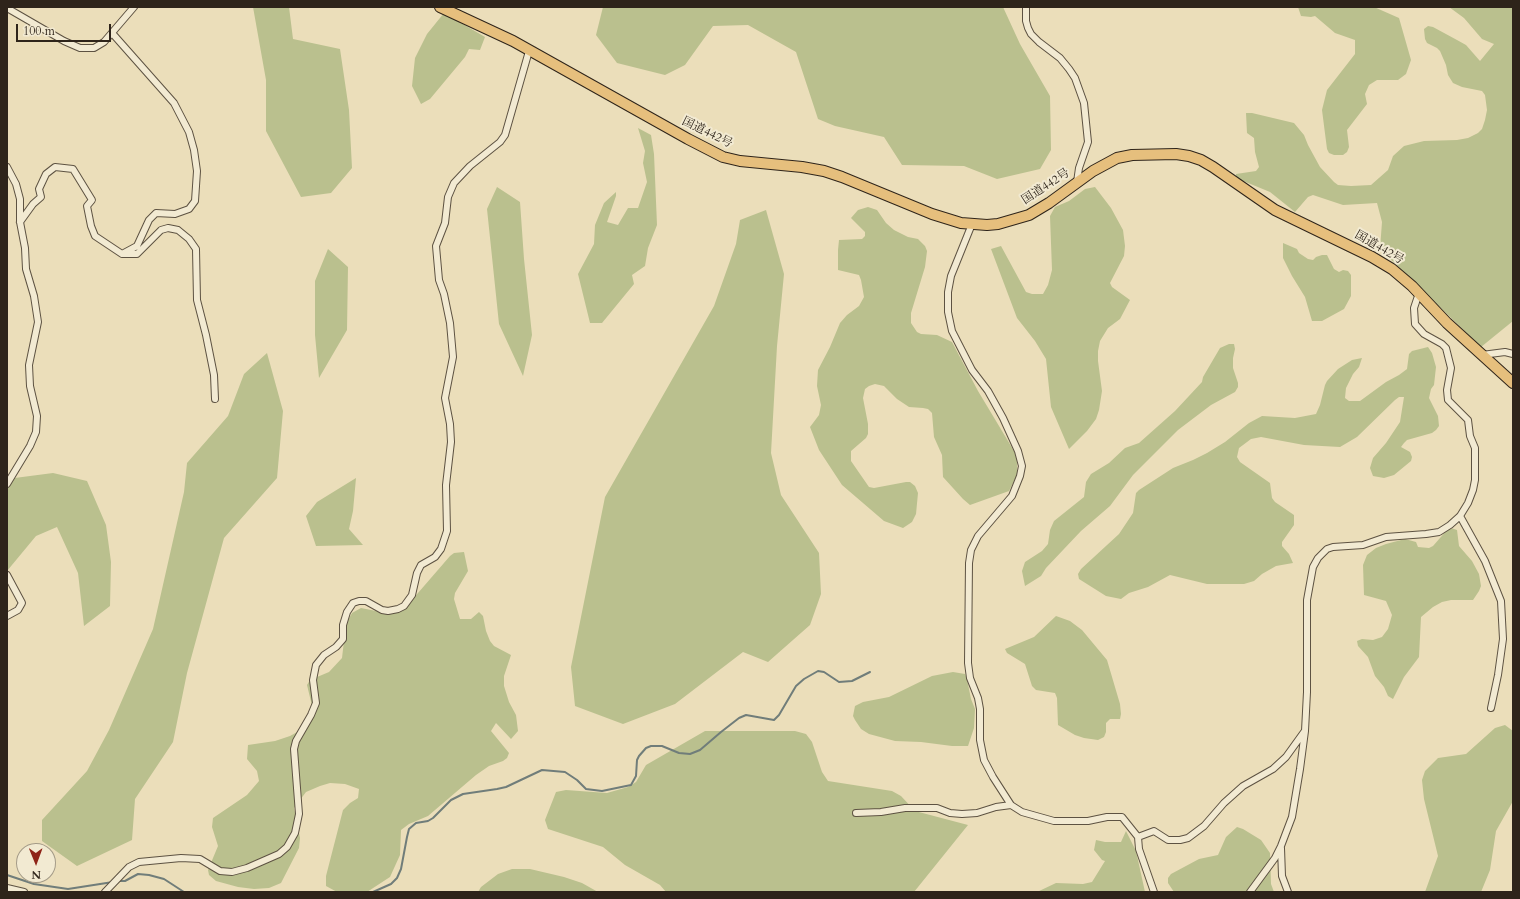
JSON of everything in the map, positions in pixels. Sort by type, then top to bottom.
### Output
[{"type":"highway","name":"国道442号","points":[[440,7],[513,41],[704,148],[723,157],[740,161],[802,167],[824,172],[842,177],[950,220],[972,224],[998,224],[1029,215],[1049,203],[1103,164],[1117,158],[1132,155],[1176,154],[1195,158],[1213,167],[1275,210],[1372,257],[1403,277],[1446,323],[1513,383]]},
{"type":"street","points":[[7,8],[64,41],[80,48],[94,48],[104,42],[134,7]]},
{"type":"street","points":[[1026,7],[1026,21],[1031,34],[1060,58],[1069,69],[1075,78],[1084,103],[1088,142],[1079,168],[1077,182]]},
{"type":"street","points":[[112,33],[174,103],[189,132],[194,150],[197,171],[195,201],[189,209],[175,214],[156,213],[149,220],[137,246],[122,254]]},
{"type":"street","points":[[105,892],[129,867],[139,862],[181,858],[200,859],[220,871],[232,872],[247,868],[279,854],[287,847],[295,833],[299,814],[294,749],[296,741],[316,703],[313,680],[316,665],[324,655],[336,647],[343,639],[343,625],[347,612],[353,602],[359,600],[366,601],[382,610],[398,610],[404,606],[412,594],[417,573],[421,565],[435,557],[440,549],[447,531],[446,485],[451,442],[450,424],[445,398],[452,357],[450,324],[444,294],[439,280],[436,246],[445,223],[448,197],[454,183],[470,166],[500,142],[505,135],[529,51]]},
{"type":"street","points":[[7,167],[16,184],[20,199],[20,222],[25,248],[26,269],[34,296],[38,322],[29,365],[30,386],[36,416],[36,432],[30,446],[7,484]]},
{"type":"street","points":[[20,222],[33,204],[41,197],[39,189],[46,174],[55,167],[72,169],[92,200],[87,206],[91,226],[96,236],[122,254],[138,254],[161,230],[168,228],[178,230],[189,239],[196,249],[197,300],[214,375],[215,400]]},
{"type":"street","points":[[972,224],[950,276],[948,312],[952,331],[972,370],[988,391],[1003,418],[1018,451],[1022,466],[1020,476],[1012,496],[978,536],[971,550],[969,563],[968,663],[970,678],[978,698],[980,709],[980,740],[984,760],[1011,805],[1022,812],[1054,821],[1088,821],[1107,817],[1122,817],[1138,837],[1139,849],[1154,892]]},
{"type":"street","points":[[1250,892],[1275,858],[1292,817],[1305,731],[1307,692],[1307,600],[1313,568],[1318,558],[1333,547],[1363,545],[1386,537],[1439,532],[1460,516],[1468,503],[1473,490],[1475,480],[1475,448],[1470,436],[1468,420],[1448,400],[1447,390],[1451,368],[1446,348],[1442,344],[1424,334],[1415,324],[1414,308],[1419,293]]},
{"type":"street","points":[[1482,356],[1505,352],[1513,354]]},
{"type":"street","points":[[1460,516],[1485,561],[1501,601],[1502,639],[1498,675],[1491,708]]},
{"type":"street","points":[[7,575],[22,603],[18,610],[7,616]]},
{"type":"street","points":[[1138,837],[1154,831],[1168,840],[1188,838],[1204,826],[1224,803],[1243,786],[1273,769],[1286,757],[1305,731]]},
{"type":"street","points":[[856,813],[881,812],[906,808],[937,808],[950,813],[977,814],[996,807],[1011,805]]},
{"type":"street","points":[[1281,846],[1282,876],[1288,892]]},
{"type":"street","points":[[7,888],[24,892]]},
{"type":"green space","points":[[253,7],[289,7],[293,39],[340,49],[349,110],[352,168],[331,193],[301,197],[266,131],[266,80]]},
{"type":"green space","points":[[603,7],[1003,7],[1020,44],[1050,96],[1051,150],[1040,169],[997,179],[964,166],[902,165],[884,137],[835,126],[818,119],[796,52],[748,25],[713,26],[685,65],[665,75],[617,63],[596,35]]},
{"type":"green space","points":[[1298,7],[1374,7],[1399,18],[1411,60],[1406,74],[1398,80],[1377,80],[1369,85],[1365,94],[1367,104],[1347,130],[1349,147],[1347,152],[1343,155],[1334,155],[1329,153],[1327,149],[1322,110],[1327,90],[1355,54],[1355,40],[1335,33],[1315,16],[1301,16]]},
{"type":"green space","points":[[1449,7],[1513,7],[1513,321],[1481,347],[1380,249],[1382,222],[1377,203],[1343,205],[1313,195],[1308,197],[1295,212],[1270,192],[1236,178],[1236,174],[1256,171],[1259,167],[1255,152],[1254,138],[1247,133],[1246,113],[1252,113],[1294,123],[1304,135],[1320,167],[1338,185],[1371,185],[1388,170],[1393,156],[1404,146],[1424,141],[1457,140],[1468,138],[1478,133],[1482,129],[1487,110],[1485,95],[1482,91],[1462,87],[1453,83],[1448,75],[1446,65],[1440,51],[1427,43],[1424,29],[1428,26],[1433,27],[1466,45],[1480,61],[1494,44],[1482,39],[1464,18]]},
{"type":"green space","points":[[444,13],[485,37],[480,50],[469,49],[465,57],[430,99],[421,104],[412,86],[415,58],[427,34]]},
{"type":"green space","points":[[638,128],[651,135],[654,154],[657,225],[648,248],[645,266],[632,275],[634,284],[602,323],[590,323],[578,274],[594,244],[595,225],[604,203],[616,192],[607,222],[618,225],[628,208],[638,208],[647,182],[643,163],[645,151]]},
{"type":"green space","points":[[497,187],[520,202],[532,335],[523,376],[499,324],[487,209]]},
{"type":"green space","points":[[1095,187],[1111,208],[1123,230],[1125,246],[1124,256],[1110,283],[1112,287],[1130,300],[1120,319],[1108,328],[1100,341],[1098,361],[1102,391],[1096,419],[1087,431],[1069,449],[1051,407],[1046,359],[1035,341],[1017,318],[991,249],[1001,246],[1026,292],[1032,294],[1043,294],[1048,285],[1052,270],[1050,216],[1055,207],[1069,201],[1085,189]]},
{"type":"green space","points":[[868,207],[877,210],[886,223],[894,230],[908,237],[918,239],[925,246],[927,251],[925,267],[911,313],[911,323],[917,332],[921,334],[937,335],[952,342],[978,391],[1017,456],[1017,475],[1009,491],[970,505],[943,477],[942,455],[934,437],[932,413],[928,409],[909,407],[897,399],[884,386],[875,384],[869,386],[865,389],[863,398],[868,424],[868,434],[866,438],[851,451],[851,461],[869,487],[874,488],[906,482],[910,482],[915,486],[918,493],[916,514],[912,522],[903,528],[884,521],[842,485],[819,450],[810,427],[819,415],[821,405],[817,386],[818,370],[840,323],[847,315],[859,306],[864,297],[859,275],[838,270],[839,240],[862,239],[865,236],[865,232],[851,218],[858,210]]},
{"type":"green space","points":[[766,210],[784,274],[777,346],[771,453],[781,495],[819,553],[821,594],[810,625],[768,662],[743,652],[675,704],[623,724],[575,706],[571,667],[605,497],[714,306],[736,244],[740,220]]},
{"type":"green space","points":[[1283,243],[1297,249],[1299,253],[1308,259],[1313,260],[1316,257],[1327,255],[1334,269],[1339,272],[1343,270],[1348,271],[1351,275],[1351,296],[1344,309],[1322,321],[1312,321],[1305,297],[1283,258]]},
{"type":"green space","points":[[328,249],[348,267],[347,330],[319,378],[315,335],[315,281]]},
{"type":"green space","points":[[1229,344],[1234,344],[1235,349],[1233,368],[1238,387],[1235,392],[1211,405],[1178,430],[1133,475],[1110,506],[1081,531],[1046,568],[1041,576],[1025,586],[1022,571],[1025,562],[1042,551],[1048,544],[1050,530],[1054,521],[1084,497],[1086,482],[1091,474],[1109,463],[1125,448],[1139,443],[1175,411],[1202,382],[1203,377],[1220,348]]},
{"type":"green space","points":[[1428,347],[1432,353],[1436,367],[1434,385],[1431,389],[1429,398],[1438,416],[1439,426],[1432,433],[1407,440],[1404,443],[1401,447],[1410,452],[1412,457],[1411,461],[1394,475],[1384,478],[1373,476],[1370,468],[1373,458],[1386,443],[1400,422],[1404,397],[1399,397],[1395,400],[1357,437],[1340,447],[1304,445],[1261,437],[1251,439],[1239,448],[1237,457],[1240,462],[1270,483],[1272,498],[1275,502],[1294,515],[1294,525],[1282,542],[1282,546],[1289,554],[1293,563],[1276,566],[1262,574],[1254,581],[1244,584],[1207,584],[1170,575],[1148,587],[1129,593],[1121,599],[1106,596],[1079,579],[1078,574],[1081,569],[1119,534],[1133,513],[1136,493],[1139,490],[1173,468],[1207,453],[1225,442],[1249,423],[1262,416],[1295,418],[1316,414],[1327,381],[1338,369],[1352,360],[1362,358],[1359,367],[1353,374],[1346,388],[1345,398],[1349,401],[1360,401],[1407,369],[1409,354],[1412,351]]},
{"type":"green space","points":[[267,353],[283,411],[277,478],[224,538],[187,673],[173,742],[135,799],[132,840],[77,866],[56,851],[56,843],[45,843],[42,841],[42,820],[87,771],[109,730],[153,629],[184,492],[187,463],[228,416],[244,374]]},
{"type":"green space","points":[[53,473],[87,481],[106,525],[111,562],[110,606],[84,626],[78,573],[57,527],[36,536],[7,571],[7,479]]},
{"type":"green space","points":[[356,478],[353,511],[349,529],[363,545],[316,546],[306,516],[317,502]]},
{"type":"green space","points":[[1451,528],[1457,530],[1459,546],[1472,561],[1479,574],[1481,586],[1473,600],[1451,600],[1442,602],[1421,617],[1419,657],[1404,677],[1393,699],[1388,696],[1384,687],[1375,676],[1368,657],[1358,646],[1357,641],[1362,639],[1373,640],[1382,637],[1388,629],[1392,615],[1386,601],[1364,595],[1363,565],[1367,555],[1376,548],[1405,539],[1416,542],[1418,547],[1429,548],[1433,546],[1447,530]]},
{"type":"green space","points":[[464,552],[468,571],[455,593],[454,599],[460,619],[471,619],[479,612],[483,616],[490,641],[494,646],[511,655],[504,676],[504,686],[509,702],[516,715],[518,731],[511,739],[496,723],[491,731],[509,753],[507,758],[489,766],[476,775],[428,816],[409,824],[401,830],[400,855],[390,877],[367,892],[337,892],[326,886],[326,876],[343,810],[358,798],[359,789],[345,784],[330,783],[306,792],[294,808],[300,838],[299,848],[281,883],[269,888],[254,889],[238,887],[216,881],[209,875],[208,870],[218,846],[212,827],[213,818],[247,795],[259,781],[257,771],[247,759],[248,745],[275,741],[290,736],[299,731],[314,714],[307,685],[310,680],[329,672],[342,658],[346,624],[352,613],[361,608],[381,612],[405,608],[450,556],[454,553]]},
{"type":"green space","points":[[1056,616],[1070,621],[1082,630],[1107,660],[1120,704],[1121,714],[1120,719],[1110,719],[1106,723],[1106,732],[1104,737],[1098,740],[1075,735],[1058,725],[1057,698],[1055,693],[1036,690],[1032,686],[1025,664],[1007,653],[1005,649],[1034,637]]},
{"type":"green space","points":[[953,672],[965,674],[975,709],[974,728],[968,746],[895,741],[869,734],[861,729],[853,716],[855,706],[863,702],[889,697],[932,676]]},
{"type":"green space","points":[[1505,725],[1513,731],[1513,801],[1496,831],[1490,870],[1481,892],[1425,892],[1438,856],[1424,799],[1422,780],[1425,771],[1438,758],[1466,754],[1495,728]]},
{"type":"green space","points":[[705,731],[795,731],[806,734],[812,742],[822,772],[828,781],[892,791],[901,796],[915,811],[968,825],[914,892],[666,892],[660,885],[625,865],[603,847],[548,829],[545,820],[556,792],[566,790],[607,793],[628,787],[636,782],[646,765]]},
{"type":"green space","points":[[1237,827],[1261,840],[1270,853],[1271,884],[1274,892],[1174,892],[1168,883],[1168,878],[1171,874],[1199,859],[1218,855],[1226,837]]},
{"type":"green space","points":[[1126,831],[1136,851],[1145,892],[1037,892],[1056,883],[1083,884],[1092,882],[1105,861],[1102,860],[1094,850],[1096,840],[1105,842],[1121,842]]},
{"type":"green space","points":[[512,869],[530,869],[564,877],[582,883],[598,892],[478,892],[481,887],[498,874]]},
{"type":"waterway","points":[[373,892],[391,884],[397,878],[401,869],[409,829],[416,823],[428,821],[433,818],[451,800],[463,794],[506,787],[542,770],[565,772],[577,780],[586,789],[602,791],[631,785],[636,776],[637,760],[646,748],[651,746],[662,746],[679,753],[690,754],[700,750],[739,718],[746,715],[774,720],[779,715],[796,686],[804,679],[818,671],[824,672],[839,682],[852,681],[870,672]]},
{"type":"waterway","points":[[117,881],[125,881],[138,874],[149,875],[164,879],[184,892]]},
{"type":"waterway","points":[[7,875],[34,884],[68,889],[113,882]]}]
